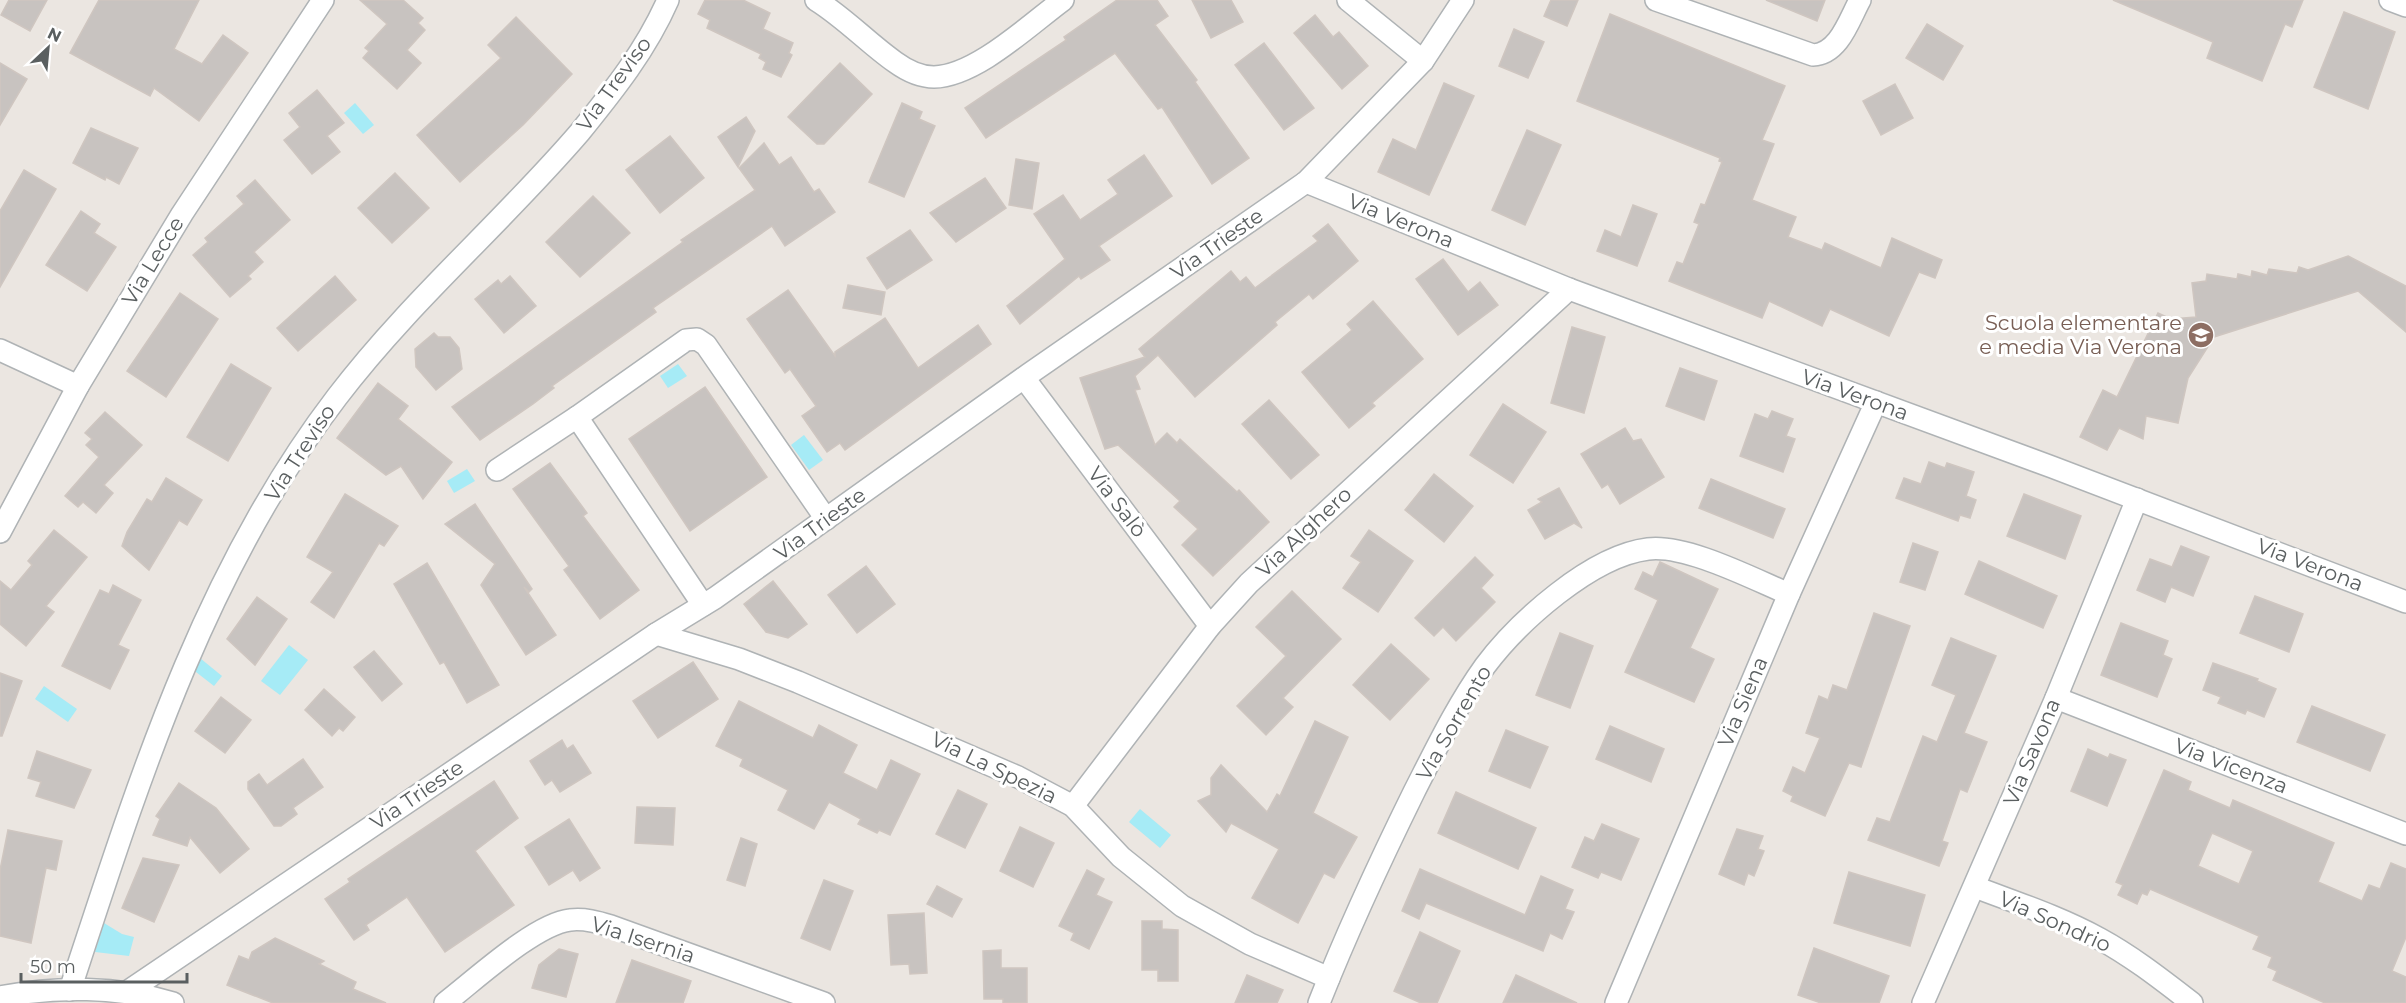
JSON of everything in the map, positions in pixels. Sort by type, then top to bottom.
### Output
[{"type":"street","name":"Via Lecce","points":[[0,532],[78,386],[182,214],[323,0]]},
{"type":"street","name":"Via Treviso","points":[[70,990],[140,778],[175,687],[208,613],[284,475],[318,422],[375,349],[528,190],[614,91],[645,45],[668,0]]},
{"type":"street","points":[[816,0],[896,63],[922,76],[935,77],[961,70],[981,59],[1063,0]]},
{"type":"street","points":[[1348,0],[1423,61]]},
{"type":"street","name":"Via Trieste","points":[[127,992],[656,634],[703,606],[1024,378],[1306,182],[1423,61],[1463,0]]},
{"type":"street","points":[[1656,0],[1813,55],[1820,55],[1833,47],[1860,0]]},
{"type":"street","points":[[2390,0],[2406,6]]},
{"type":"street","name":"Via Verona","points":[[1306,182],[1569,289],[2137,499],[2406,602]]},
{"type":"street","name":"Via Alghero","points":[[1073,806],[1210,626],[1269,563],[1569,289]]},
{"type":"street","points":[[497,470],[686,340],[697,339],[706,345],[826,519]]},
{"type":"street","points":[[0,350],[78,386]]},
{"type":"street","name":"Via Salò","points":[[1024,378],[1210,626]]},
{"type":"street","name":"Via Siena","points":[[1616,1003],[1789,594],[1875,402]]},
{"type":"street","points":[[577,417],[703,606]]},
{"type":"street","name":"Via Savona","points":[[1923,1003],[2056,698],[2137,499]]},
{"type":"street","name":"Via Sorrento","points":[[1319,1003],[1398,824],[1465,696],[1500,648],[1558,596],[1610,561],[1638,551],[1660,548],[1690,554],[1789,594]]},
{"type":"street","name":"Via La Spezia","points":[[656,634],[739,660],[820,690],[1018,777],[1073,806],[1121,857],[1172,899],[1250,944],[1329,978]]},
{"type":"street","name":"Via Vicenza","points":[[2056,698],[2406,834]]},
{"type":"street","name":"Via Sondrio","points":[[1975,887],[2046,913],[2098,938],[2192,1003]]},
{"type":"street","name":"Via Isernia","points":[[445,1003],[536,934],[556,924],[581,920],[611,926],[824,1003]]},
{"type":"street","points":[[0,997],[70,990],[127,992],[173,1003]]},
{"type":"water","points":[[355,103],[374,125],[363,134],[344,113]]},
{"type":"water","points":[[678,364],[687,376],[668,388],[660,376]]},
{"type":"water","points":[[804,435],[823,460],[809,470],[791,445]]},
{"type":"water","points":[[467,469],[475,481],[454,493],[447,481]]},
{"type":"water","points":[[289,645],[308,660],[280,695],[261,681]]},
{"type":"water","points":[[195,654],[222,676],[214,686],[187,665]]},
{"type":"water","points":[[44,686],[77,709],[68,722],[35,699]]},
{"type":"water","points":[[1140,809],[1171,835],[1160,848],[1129,822]]},
{"type":"water","points":[[104,923],[122,934],[134,937],[129,956],[95,952]]},
{"type":"building","points":[[9,0],[47,0],[30,31],[1,15]]},
{"type":"building","points":[[99,0],[199,0],[174,49],[202,64],[223,35],[248,53],[199,121],[154,88],[150,96],[70,53]]},
{"type":"building","points":[[360,0],[403,0],[423,18],[418,23],[425,30],[407,50],[421,63],[397,89],[363,58],[369,51],[365,48],[387,24]]},
{"type":"building","points":[[705,0],[743,0],[770,13],[763,29],[793,43],[789,53],[792,55],[781,77],[763,69],[766,62],[759,58],[761,54],[707,28],[710,20],[698,14]]},
{"type":"building","points":[[1117,0],[1157,0],[1168,16],[1155,25],[1197,80],[1195,82],[1249,158],[1212,184],[1162,107],[1158,109],[1115,53],[986,138],[965,108],[1066,40],[1064,37]]},
{"type":"building","points":[[1192,0],[1231,0],[1243,22],[1211,38]]},
{"type":"building","points":[[1551,0],[1578,0],[1567,26],[1544,16]]},
{"type":"building","points":[[1766,0],[1825,0],[1817,21]]},
{"type":"building","points":[[2113,0],[2303,0],[2292,27],[2285,24],[2262,81],[2207,58],[2213,42]]},
{"type":"building","points":[[2344,12],[2395,32],[2368,109],[2314,87]]},
{"type":"building","points":[[1610,14],[1785,86],[1762,140],[1774,144],[1752,200],[1796,217],[1788,237],[1822,250],[1825,243],[1881,268],[1892,238],[1942,260],[1935,278],[1919,272],[1889,336],[1830,309],[1822,326],[1769,301],[1762,318],[1669,281],[1677,262],[1683,264],[1699,224],[1694,222],[1701,204],[1705,205],[1722,162],[1719,161],[1720,158],[1577,101]]},
{"type":"building","points":[[1315,15],[1333,37],[1339,32],[1368,66],[1342,89],[1294,33]]},
{"type":"building","points":[[516,17],[572,74],[523,125],[460,182],[417,135],[501,58],[488,45]]},
{"type":"building","points":[[1927,24],[1963,46],[1943,80],[1906,58]]},
{"type":"building","points":[[1514,29],[1544,42],[1528,78],[1499,66]]},
{"type":"building","points":[[1264,43],[1314,108],[1284,130],[1235,65]]},
{"type":"building","points":[[0,63],[27,79],[0,125]]},
{"type":"building","points":[[840,63],[872,94],[824,144],[817,144],[788,117]]},
{"type":"building","points":[[1444,83],[1474,96],[1429,195],[1378,172],[1393,139],[1416,150]]},
{"type":"building","points":[[1895,84],[1913,118],[1881,135],[1863,101]]},
{"type":"building","points":[[317,90],[344,123],[327,136],[340,152],[312,174],[284,140],[300,127],[289,113]]},
{"type":"building","points":[[902,103],[922,112],[919,119],[935,126],[904,197],[869,182]]},
{"type":"building","points":[[746,117],[755,131],[738,167],[718,137]]},
{"type":"building","points":[[91,128],[138,148],[119,184],[106,177],[105,180],[73,163]]},
{"type":"building","points":[[1527,130],[1561,145],[1525,225],[1492,210]]},
{"type":"building","points":[[670,136],[704,178],[660,213],[626,170]]},
{"type":"building","points":[[764,143],[779,165],[791,157],[814,192],[819,189],[835,212],[785,246],[772,226],[653,308],[656,312],[552,386],[554,388],[533,404],[480,440],[452,407],[683,242],[681,240],[755,190],[739,168]]},
{"type":"building","points":[[1144,155],[1172,196],[1099,246],[1110,260],[1081,279],[1079,276],[1020,324],[1007,306],[1065,259],[1034,214],[1063,195],[1080,220],[1118,194],[1108,180]]},
{"type":"building","points":[[1016,159],[1039,163],[1032,209],[1009,205]]},
{"type":"building","points":[[24,170],[56,189],[0,287],[0,211]]},
{"type":"building","points":[[395,173],[429,208],[392,243],[358,208]]},
{"type":"building","points":[[985,178],[1006,208],[956,242],[930,213]]},
{"type":"building","points":[[255,180],[290,220],[254,252],[263,262],[248,276],[251,279],[230,297],[193,255],[208,242],[205,238],[244,204],[237,196]]},
{"type":"building","points":[[593,196],[630,233],[580,277],[546,242]]},
{"type":"building","points":[[1633,205],[1657,214],[1637,266],[1597,251],[1605,230],[1621,237]]},
{"type":"building","points":[[81,211],[100,224],[94,233],[116,247],[87,291],[46,265]]},
{"type":"building","points":[[1328,224],[1358,261],[1313,299],[1309,294],[1275,322],[1277,325],[1195,397],[1158,355],[1135,376],[1140,389],[1135,390],[1155,445],[1167,433],[1177,443],[1180,439],[1237,492],[1239,490],[1269,522],[1213,576],[1182,545],[1198,529],[1174,507],[1180,501],[1118,445],[1105,449],[1080,378],[1145,357],[1139,349],[1231,271],[1240,282],[1246,277],[1255,288],[1318,241],[1313,236]]},
{"type":"building","points":[[910,230],[932,260],[887,289],[867,258]]},
{"type":"building","points":[[2348,256],[2406,286],[2406,332],[2358,291],[2214,337],[2188,378],[2178,423],[2146,416],[2143,439],[2119,428],[2107,450],[2080,437],[2103,390],[2117,397],[2158,313],[2171,319],[2196,317],[2192,283],[2206,281],[2207,274],[2237,279],[2238,274],[2251,277],[2252,271],[2267,275],[2269,269],[2297,273],[2299,267],[2308,270]]},
{"type":"building","points":[[1443,259],[1468,292],[1480,282],[1498,305],[1458,335],[1416,279]]},
{"type":"building","points":[[335,276],[356,300],[298,351],[277,328]]},
{"type":"building","points":[[510,276],[536,306],[504,333],[475,299],[498,280],[501,284]]},
{"type":"building","points":[[848,285],[885,292],[881,315],[843,308]]},
{"type":"building","points":[[788,290],[835,356],[835,352],[885,318],[918,368],[978,325],[991,344],[845,450],[840,443],[827,452],[802,416],[816,406],[790,369],[785,373],[747,319]]},
{"type":"building","points":[[180,293],[218,319],[166,397],[127,371]]},
{"type":"building","points":[[1373,301],[1423,359],[1372,403],[1375,406],[1349,428],[1302,372],[1352,330],[1347,324]]},
{"type":"building","points":[[1572,327],[1605,337],[1584,413],[1551,403]]},
{"type":"building","points":[[434,333],[438,337],[450,337],[459,348],[462,369],[436,390],[416,367],[415,349]]},
{"type":"building","points":[[231,364],[271,388],[228,461],[187,437]]},
{"type":"building","points":[[1680,368],[1717,381],[1704,420],[1666,406]]},
{"type":"building","points":[[378,383],[408,406],[398,419],[452,462],[423,499],[401,466],[386,475],[337,438]]},
{"type":"building","points":[[705,387],[767,477],[690,531],[629,439]]},
{"type":"building","points":[[1269,400],[1319,455],[1291,479],[1242,424]]},
{"type":"building","points":[[1503,404],[1546,432],[1513,483],[1470,455]]},
{"type":"building","points":[[1772,411],[1793,419],[1786,436],[1795,439],[1783,472],[1740,456],[1755,414],[1768,419]]},
{"type":"building","points":[[105,412],[142,445],[104,485],[113,493],[96,513],[83,502],[78,507],[65,496],[99,457],[86,445],[92,439],[85,433]]},
{"type":"building","points":[[1625,428],[1633,441],[1641,439],[1664,477],[1620,504],[1608,484],[1602,488],[1581,454]]},
{"type":"building","points":[[1929,462],[1945,468],[1947,463],[1974,472],[1966,496],[1976,500],[1970,518],[1960,515],[1958,521],[1896,498],[1904,478],[1921,484]]},
{"type":"building","points":[[550,463],[587,513],[583,516],[639,590],[600,619],[564,570],[569,566],[513,489]]},
{"type":"building","points":[[1434,474],[1473,506],[1444,542],[1405,510]]},
{"type":"building","points":[[166,478],[202,500],[187,525],[179,520],[149,570],[122,546],[127,532],[147,499],[152,502]]},
{"type":"building","points":[[1711,479],[1785,509],[1773,538],[1699,508]]},
{"type":"building","points":[[1559,488],[1582,528],[1574,523],[1545,539],[1528,510],[1542,502],[1538,499]]},
{"type":"building","points":[[345,494],[398,526],[384,546],[379,543],[334,618],[311,602],[333,572],[307,557]]},
{"type":"building","points":[[2024,494],[2081,516],[2065,559],[2007,536]]},
{"type":"building","points":[[475,504],[532,589],[529,592],[524,587],[556,635],[526,655],[481,585],[495,564],[445,524]]},
{"type":"building","points":[[54,530],[87,557],[46,606],[54,612],[26,646],[0,624],[0,581],[11,590],[32,565],[28,561]]},
{"type":"building","points":[[1369,530],[1413,561],[1378,612],[1343,588],[1361,562],[1351,556]]},
{"type":"building","points":[[1913,543],[1938,552],[1925,590],[1900,582]]},
{"type":"building","points":[[2181,546],[2209,557],[2193,596],[2171,587],[2165,602],[2137,590],[2150,559],[2172,567]]},
{"type":"building","points":[[1475,557],[1493,575],[1481,588],[1495,602],[1456,641],[1443,627],[1434,636],[1415,618]]},
{"type":"building","points":[[1979,561],[2057,596],[2043,628],[1965,594]]},
{"type":"building","points":[[1660,562],[1718,589],[1690,648],[1714,659],[1694,702],[1625,672],[1658,600],[1635,589],[1643,572],[1653,577]]},
{"type":"building","points":[[427,563],[499,685],[467,703],[444,662],[440,664],[394,584]]},
{"type":"building","points":[[866,566],[895,604],[857,633],[828,595]]},
{"type":"building","points":[[773,581],[807,624],[788,638],[766,632],[744,604]]},
{"type":"building","points":[[113,585],[141,600],[118,645],[129,650],[110,689],[62,666],[100,590],[109,594]]},
{"type":"building","points":[[1292,591],[1341,639],[1283,698],[1293,707],[1266,735],[1237,706],[1286,656],[1256,627]]},
{"type":"building","points":[[2255,596],[2303,614],[2289,652],[2240,633]]},
{"type":"building","points":[[257,597],[287,619],[255,665],[227,639]]},
{"type":"building","points":[[1874,613],[1910,626],[1861,767],[1849,763],[1825,816],[1791,801],[1793,796],[1783,791],[1793,767],[1805,773],[1820,738],[1806,733],[1819,696],[1828,700],[1833,685],[1847,690]]},
{"type":"building","points":[[2121,623],[2168,641],[2163,655],[2172,659],[2157,697],[2101,675]]},
{"type":"building","points":[[1560,633],[1593,646],[1570,708],[1536,695]]},
{"type":"building","points":[[1951,638],[1996,656],[1964,733],[1987,742],[1967,792],[1960,789],[1942,841],[1948,843],[1939,866],[1868,840],[1877,818],[1890,822],[1923,736],[1937,742],[1956,695],[1932,685]]},
{"type":"building","points":[[1391,644],[1429,679],[1390,720],[1353,685]]},
{"type":"building","points":[[374,651],[402,684],[382,701],[354,667]]},
{"type":"building","points":[[693,662],[718,699],[658,738],[633,701]]},
{"type":"building","points":[[2213,663],[2258,679],[2257,681],[2276,689],[2264,717],[2247,710],[2245,714],[2218,703],[2221,697],[2203,690]]},
{"type":"building","points":[[0,673],[22,681],[2,736],[0,736]]},
{"type":"building","points":[[324,689],[355,717],[343,731],[339,728],[332,736],[305,710]]},
{"type":"building","points":[[221,697],[251,720],[225,753],[195,731]]},
{"type":"building","points":[[739,701],[813,738],[819,725],[857,745],[843,773],[877,790],[891,760],[920,774],[890,835],[879,830],[877,833],[858,824],[861,819],[829,802],[814,829],[778,810],[788,790],[740,766],[743,759],[716,746]]},
{"type":"building","points":[[2312,706],[2385,735],[2370,771],[2297,742]]},
{"type":"building","points":[[1315,721],[1348,737],[1313,813],[1357,837],[1334,878],[1324,873],[1298,923],[1252,898],[1279,849],[1231,823],[1226,832],[1198,801],[1211,795],[1211,778],[1221,765],[1267,812],[1277,794],[1280,796]]},
{"type":"building","points":[[1610,726],[1664,749],[1651,782],[1596,759]]},
{"type":"building","points":[[1506,730],[1548,747],[1530,788],[1489,771]]},
{"type":"building","points":[[562,740],[567,749],[573,745],[591,773],[560,792],[552,780],[545,785],[530,761]]},
{"type":"building","points":[[2088,749],[2108,758],[2110,754],[2126,760],[2107,806],[2071,791]]},
{"type":"building","points":[[37,751],[91,770],[74,808],[36,796],[41,782],[28,778]]},
{"type":"building","points":[[303,759],[323,787],[293,808],[297,814],[281,826],[274,826],[248,789],[248,782],[259,774],[267,785]]},
{"type":"building","points":[[2164,770],[2191,782],[2188,790],[2230,808],[2233,800],[2334,843],[2318,882],[2362,901],[2369,885],[2380,889],[2391,863],[2406,869],[2406,937],[2392,971],[2406,977],[2406,1003],[2325,1003],[2273,980],[2277,971],[2268,967],[2272,957],[2253,949],[2259,936],[2150,889],[2147,895],[2142,893],[2137,904],[2118,895],[2123,885],[2116,882]],"holes":[[[2212,833],[2253,851],[2239,884],[2198,866]]]},
{"type":"building","points":[[494,781],[518,818],[475,851],[514,905],[445,952],[407,897],[366,925],[369,930],[354,940],[325,899],[350,882],[348,879]]},
{"type":"building","points":[[179,783],[216,808],[249,849],[220,873],[190,837],[187,846],[153,835],[160,819],[156,816]]},
{"type":"building","points":[[958,790],[987,804],[965,848],[936,834]]},
{"type":"building","points":[[1456,792],[1536,828],[1518,869],[1438,833]]},
{"type":"building","points":[[637,807],[675,808],[673,845],[635,843]]},
{"type":"building","points":[[569,819],[600,868],[580,881],[573,870],[549,885],[525,847]]},
{"type":"building","points":[[1602,824],[1639,839],[1621,880],[1601,872],[1598,878],[1572,867],[1585,837],[1594,841]]},
{"type":"building","points":[[1020,827],[1054,843],[1033,887],[1000,871]]},
{"type":"building","points":[[1737,829],[1763,836],[1758,849],[1764,851],[1754,876],[1748,873],[1744,885],[1719,874]]},
{"type":"building","points":[[8,830],[62,841],[56,870],[46,868],[31,943],[0,936],[0,870]]},
{"type":"building","points":[[741,838],[757,844],[745,886],[727,880]]},
{"type":"building","points":[[143,858],[179,865],[154,922],[122,908]]},
{"type":"building","points":[[1420,869],[1525,915],[1541,876],[1573,890],[1565,909],[1574,912],[1562,939],[1550,933],[1543,951],[1426,903],[1419,919],[1402,911]]},
{"type":"building","points":[[1087,870],[1104,879],[1096,895],[1112,902],[1089,949],[1071,940],[1074,933],[1059,926]]},
{"type":"building","points":[[1849,872],[1925,895],[1910,946],[1834,923]]},
{"type":"building","points":[[824,880],[853,891],[830,950],[801,938]]},
{"type":"building","points":[[937,886],[962,899],[952,917],[927,904]]},
{"type":"building","points":[[924,913],[927,973],[910,974],[909,964],[891,965],[888,915]]},
{"type":"building","points":[[1142,921],[1162,921],[1162,929],[1178,930],[1178,981],[1158,981],[1158,970],[1142,970]]},
{"type":"building","points":[[1420,932],[1460,951],[1437,1003],[1421,1003],[1394,991]]},
{"type":"building","points":[[275,938],[324,961],[319,964],[356,982],[353,989],[386,1003],[273,1003],[227,985],[239,956],[249,960],[252,952]]},
{"type":"building","points":[[1814,948],[1889,976],[1879,1003],[1821,1003],[1798,995]]},
{"type":"building","points":[[559,949],[578,954],[566,997],[532,988],[539,965]]},
{"type":"building","points":[[1001,950],[1001,968],[1027,968],[1027,1003],[1003,1003],[1003,999],[984,999],[983,951]]},
{"type":"building","points":[[632,960],[691,981],[683,1003],[616,1003]]},
{"type":"building","points":[[1247,975],[1283,990],[1277,1003],[1235,1003]]},
{"type":"building","points":[[1516,975],[1577,1003],[1503,1003]]},
{"type":"place","name":"Scuola elementare e media Via Verona","points":[[2201,335]]}]
